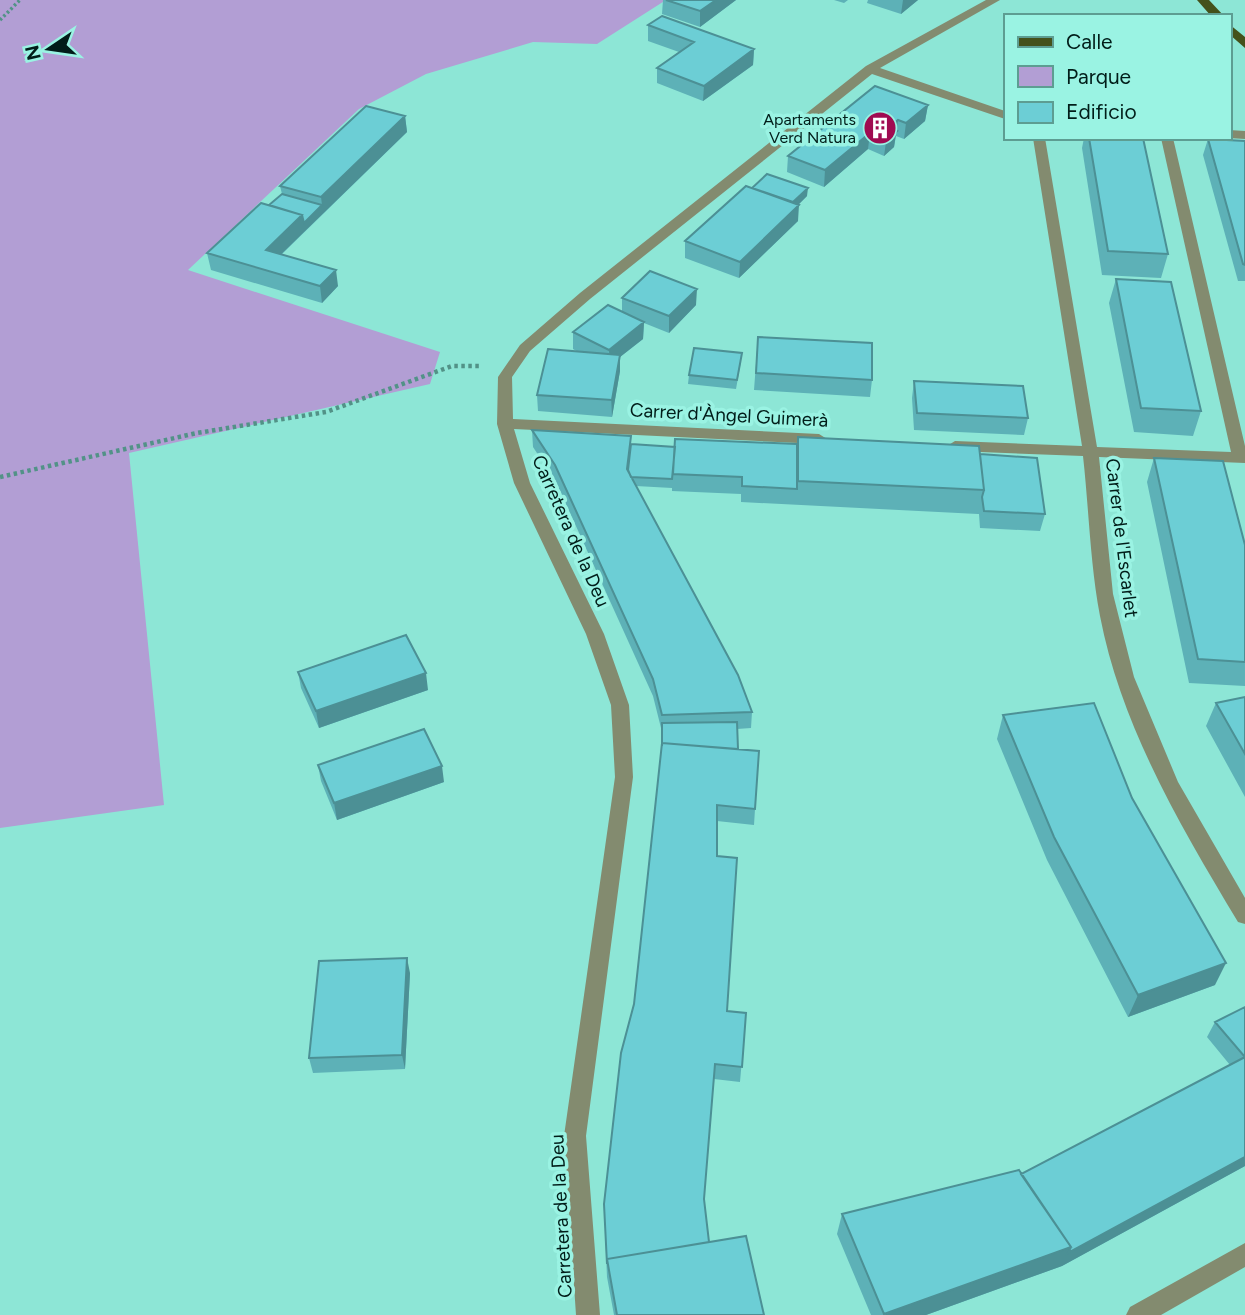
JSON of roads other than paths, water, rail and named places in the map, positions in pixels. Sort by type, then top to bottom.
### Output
[{"type":"main road","points":[[1203,0],[1216,14]]},
{"type":"main road","points":[[1231,29],[1245,44]]},
{"type":"street","name":"Carretera de la Deu","points":[[588,1315],[575,1136],[624,777],[620,705],[595,634],[522,483],[505,424],[505,377],[525,348],[585,296],[870,69],[907,46],[994,0]]},
{"type":"street","points":[[870,69],[1004,115]]},
{"type":"street","name":"Carrer de l'Escarlet","points":[[1039,140],[1090,452],[1100,552],[1114,639],[1138,712],[1170,787],[1245,916]]},
{"type":"street","points":[[936,444],[1242,458],[1167,140]]},
{"type":"street","name":"Carrer d'Àngel Guimerà","points":[[505,424],[839,440]]},
{"type":"street","points":[[1139,1315],[1245,1254]]},
{"type":"place","name":"Apartaments Verd Natura","points":[[880,128]]}]
